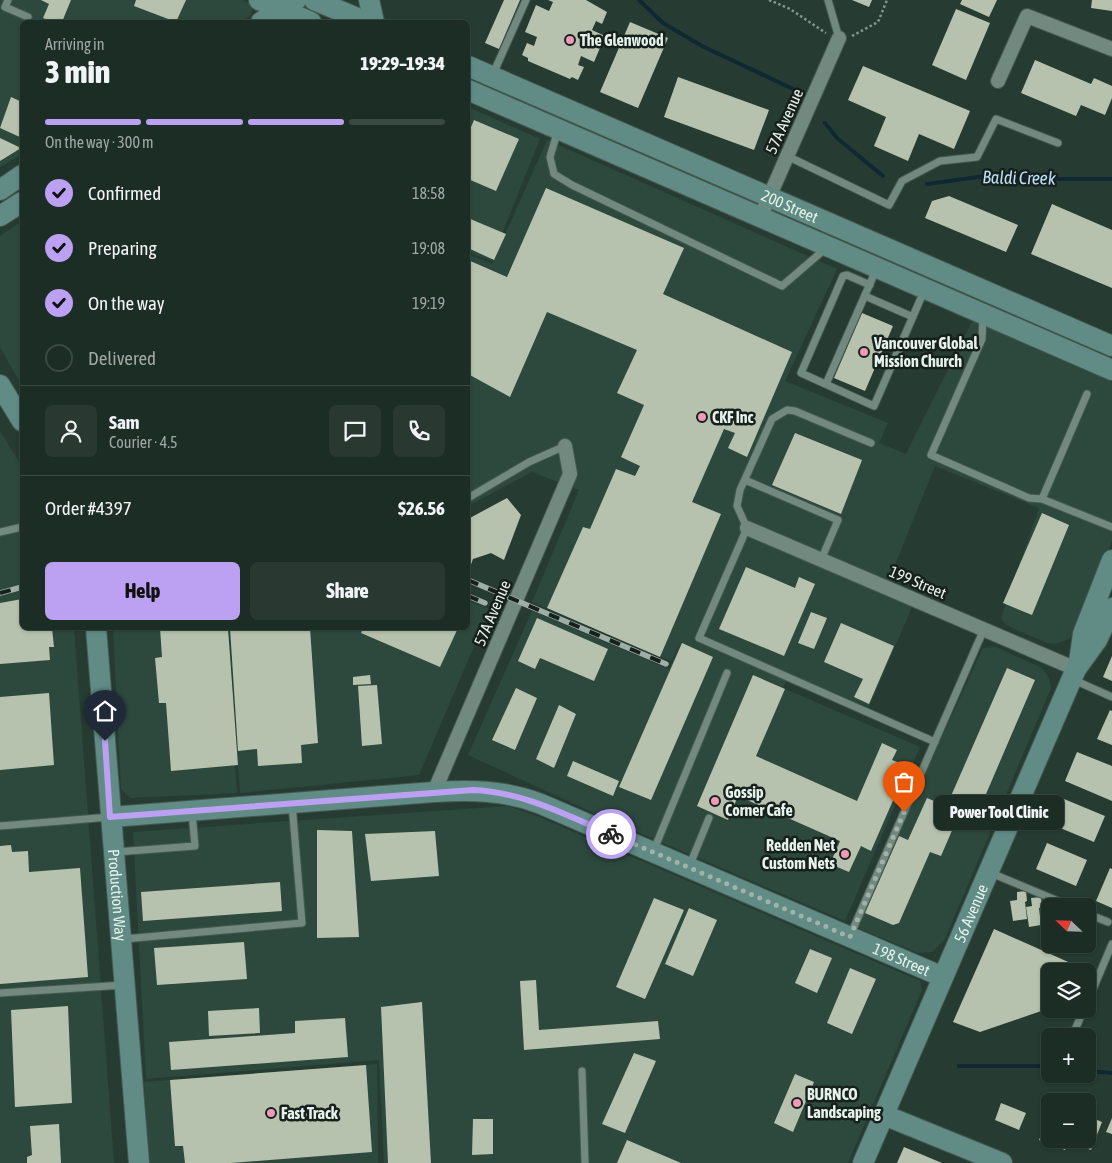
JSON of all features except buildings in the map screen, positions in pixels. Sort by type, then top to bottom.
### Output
[{"type":"main road","points":[[259,0],[289,5],[304,20]]},
{"type":"main road","points":[[369,0],[374,20]]},
{"type":"main road","points":[[308,20],[326,2],[363,20]]},
{"type":"main road","points":[[264,20],[289,5]]},
{"type":"main road","name":"200 Street","points":[[470,67],[1112,346]]},
{"type":"main road","name":"200 Street","points":[[470,91],[827,247],[873,276],[926,288],[1112,370]]},
{"type":"main road","points":[[0,190],[20,176]]},
{"type":"main road","points":[[0,216],[20,203]]},
{"type":"main road","points":[[0,385],[20,418]]},
{"type":"main road","name":"56 Avenue","points":[[863,1163],[1075,670],[1083,634],[1112,560]]},
{"type":"main road","name":"56 Avenue","points":[[1075,670],[1097,640],[1112,608]]},
{"type":"main road","name":"Production Way","points":[[96,630],[139,1163]]},
{"type":"main road","name":"198 Street","points":[[110,817],[434,792],[473,790],[510,794],[541,804],[943,977]]},
{"type":"main road","points":[[884,1115],[996,1162]]},
{"type":"street","points":[[998,81],[1026,16],[1112,49]]},
{"type":"street","name":"57A Avenue","points":[[760,218],[839,35]]},
{"type":"street","name":"57A Avenue","points":[[434,792],[570,474],[565,446]]},
{"type":"street","name":"199 Street","points":[[747,528],[1075,670]]},
{"type":"lane","points":[[8,0],[5,7],[28,17]]},
{"type":"lane","points":[[492,76],[526,0]]},
{"type":"lane","points":[[828,0],[839,35]]},
{"type":"lane","points":[[787,156],[889,204],[902,181],[940,161],[977,158],[996,119],[1058,143]]},
{"type":"lane","points":[[558,130],[550,157],[554,174],[572,185],[782,286],[827,247]]},
{"type":"lane","points":[[826,384],[873,276],[843,276],[801,373],[874,406],[926,288]]},
{"type":"lane","points":[[865,296],[913,317]]},
{"type":"lane","points":[[983,313],[982,340],[930,455],[1029,498],[1042,498],[1112,527]]},
{"type":"lane","points":[[1042,498],[1087,394]]},
{"type":"lane","points":[[871,443],[795,411],[787,410],[772,419],[745,480],[737,506],[747,528],[700,638],[935,742]]},
{"type":"lane","points":[[470,497],[529,462],[565,446]]},
{"type":"lane","points":[[745,480],[838,520],[821,560]]},
{"type":"lane","points":[[0,532],[20,527]]},
{"type":"lane","points":[[850,937],[984,629]]},
{"type":"lane","points":[[1075,670],[1112,697]]},
{"type":"lane","points":[[653,852],[727,673]]},
{"type":"lane","points":[[121,940],[302,923],[292,803]]},
{"type":"lane","points":[[114,852],[195,846],[192,810]]},
{"type":"lane","points":[[0,826],[110,817]]},
{"type":"lane","points":[[689,867],[709,818]]},
{"type":"lane","points":[[988,872],[1051,898]]},
{"type":"lane","points":[[1096,917],[1108,922]]},
{"type":"lane","points":[[1096,982],[1112,944]]},
{"type":"lane","points":[[0,993],[124,985]]},
{"type":"lane","points":[[582,1071],[586,1163]]},
{"type":"path","points":[[769,0],[839,35],[878,22],[887,0]]},
{"type":"shaded area","points":[[0,0],[242,0],[249,3],[252,10],[251,15],[245,20],[20,20],[20,155],[0,167]]},
{"type":"shaded area","points":[[470,108],[540,139],[491,261],[470,253]]},
{"type":"shaded area","points":[[547,140],[837,269],[785,381],[888,423],[879,443],[906,454],[974,318],[1112,379],[1112,541],[1076,630],[1069,639],[1055,644],[1047,643],[1006,625],[1001,618],[1039,508],[935,466],[886,587],[915,600],[869,707],[789,674],[728,818],[785,689],[920,747],[845,921],[605,818],[468,755],[532,611],[669,669],[685,634],[671,661],[532,602],[579,490],[532,472],[470,505],[470,255],[492,264]]},
{"type":"shaded area","points":[[20,222],[20,382],[0,347],[0,236]]},
{"type":"shaded area","points":[[0,431],[20,464],[20,630],[74,630],[114,1163],[0,1163]]},
{"type":"shaded area","points":[[470,602],[490,609],[419,775],[240,793],[229,630],[470,630]]},
{"type":"shaded area","points":[[113,630],[226,630],[237,793],[130,798],[121,789]]},
{"type":"shaded area","points":[[996,647],[1042,668],[1049,678],[1051,688],[945,939],[932,952],[918,953],[858,928],[918,789],[983,648]]},
{"type":"shaded area","points":[[508,806],[539,817],[920,981],[922,990],[848,1163],[384,1163],[379,1060],[146,1079],[133,832]]},
{"type":"shaded area","name":"Fast Track","points":[[377,1064],[378,1163],[149,1163],[144,1082]]},
{"type":"waterway","name":"Baldi Creek","points":[[639,0],[663,23],[702,46],[793,89]]},
{"type":"waterway","name":"Baldi Creek","points":[[825,123],[837,138],[883,176]]},
{"type":"waterway","name":"Baldi Creek","points":[[927,184],[993,175],[1037,179],[1112,179]]},
{"type":"waterway","points":[[959,1066],[1041,1066]]},
{"type":"waterway","points":[[1096,1072],[1112,1073]]},
{"type":"railway","points":[[470,581],[666,664]]},
{"type":"railway","points":[[0,593],[20,588]]},
{"type":"railway","points":[[470,597],[485,603]]},
{"type":"way so far","points":[[611,834],[850,937],[904,812]]},
{"type":"place","name":"The Glenwood","points":[[570,40]]},
{"type":"place","name":"Vancouver Global Mission Church","points":[[864,352]]},
{"type":"place","name":"CKF Inc","points":[[702,417]]},
{"type":"place","name":"Gossip Corner Cafe","points":[[715,801]]},
{"type":"place","name":"Power Tool Clinic","points":[[904,812]]},
{"type":"place","name":"Redden Net Custom Nets","points":[[845,854]]},
{"type":"place","name":"BURNCO Landscaping","points":[[797,1103]]},
{"type":"place","name":"Fast Track","points":[[271,1113]]},
{"type":"route","points":[[105,741],[110,817],[490,790],[528,799],[611,834]]}]
